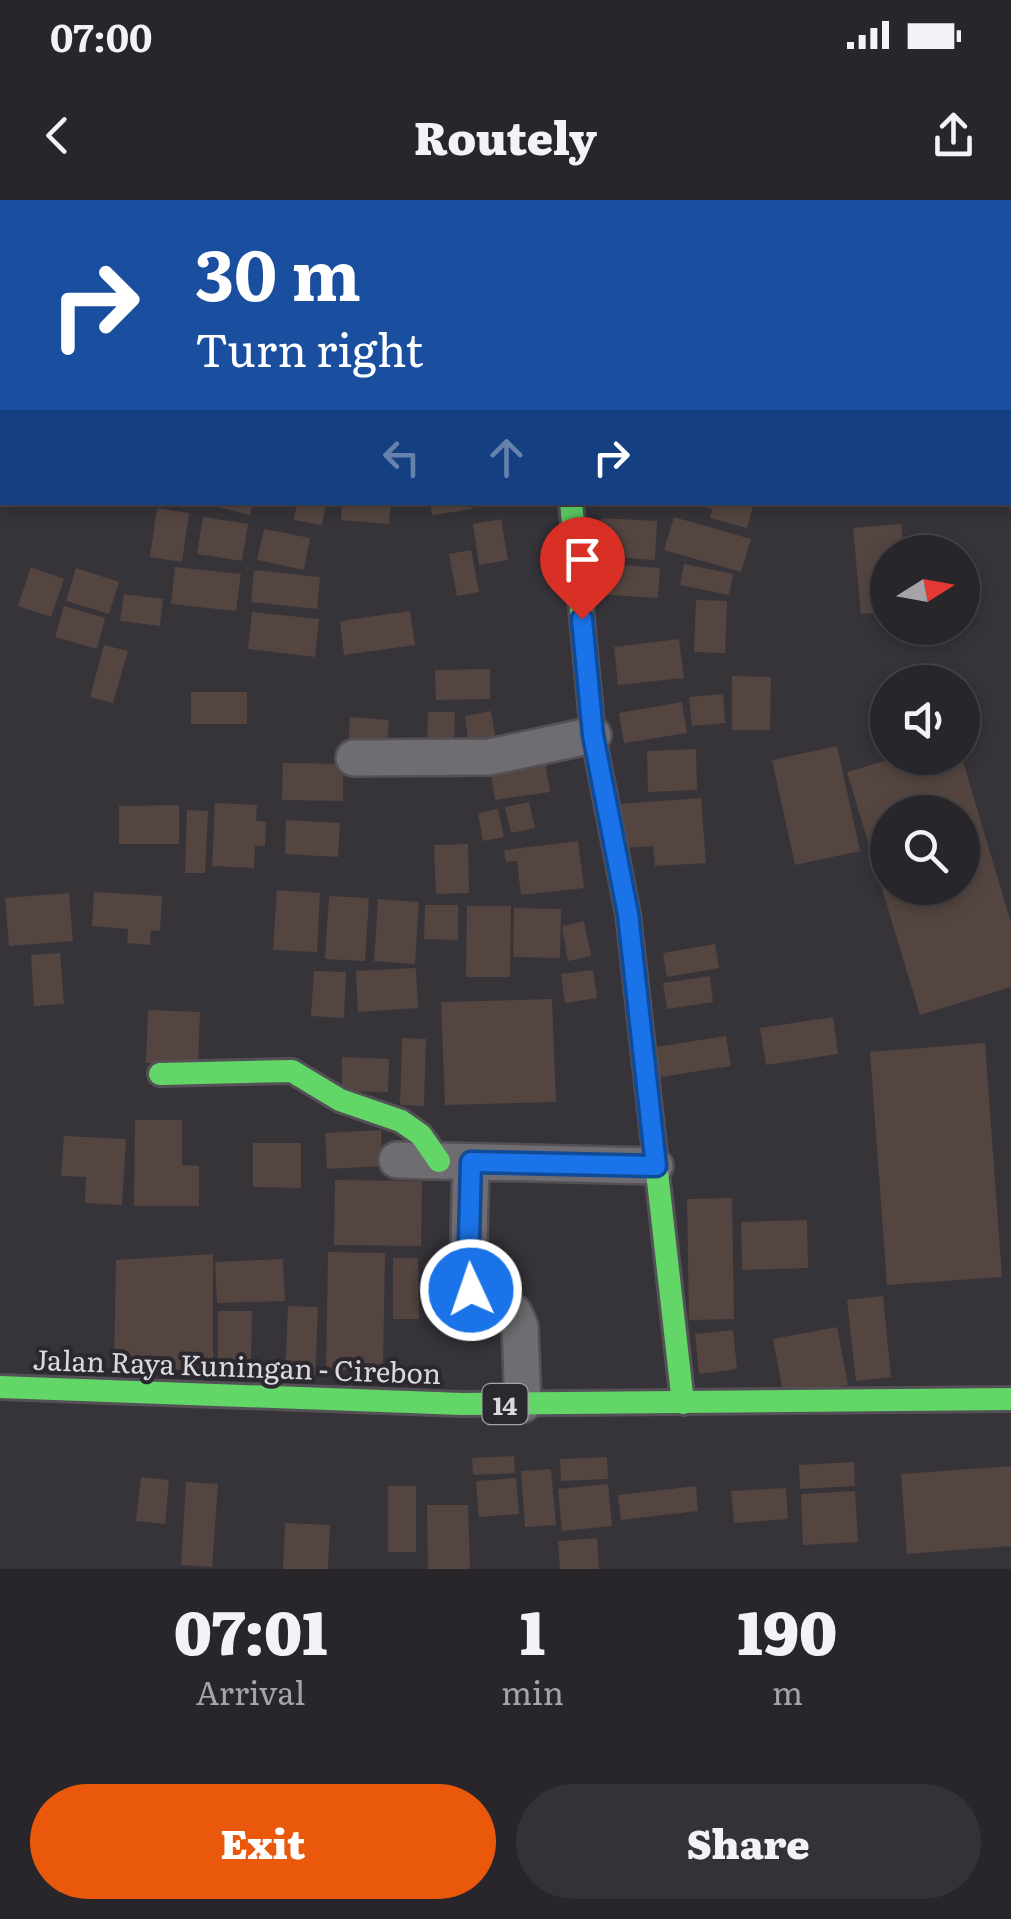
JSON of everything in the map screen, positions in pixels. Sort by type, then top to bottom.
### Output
[{"type":"main road","points":[[571,505],[593,735],[628,914],[683,1404]]},
{"type":"main road","points":[[160,1074],[292,1071],[340,1100],[400,1121],[455,1162]]},
{"type":"main road","name":"Jalan Raya Kuningan - Cirebon","points":[[0,1386],[522,1404],[1011,1399]]},
{"type":"street","points":[[354,758],[490,757],[593,735]]},
{"type":"street","points":[[397,1160],[656,1166]]},
{"type":"street","points":[[455,1162],[468,1278],[477,1298],[514,1313],[520,1327],[522,1404]]},
{"type":"building","points":[[209,505],[252,505],[250,515]]},
{"type":"building","points":[[296,505],[325,505],[322,525],[294,520]]},
{"type":"building","points":[[342,505],[391,505],[389,524],[341,520]]},
{"type":"building","points":[[430,505],[472,505],[473,509],[432,515]]},
{"type":"building","points":[[700,505],[753,505],[747,528],[710,518],[712,509]]},
{"type":"building","points":[[157,508],[189,513],[182,562],[150,557]]},
{"type":"building","points":[[203,517],[248,524],[242,561],[197,554]]},
{"type":"building","points":[[674,517],[751,539],[741,572],[664,550]]},
{"type":"building","points":[[601,518],[657,521],[655,560],[599,556]]},
{"type":"building","points":[[501,519],[508,560],[479,565],[473,524]]},
{"type":"building","points":[[901,524],[902,535],[870,535],[870,613],[861,614],[853,528]]},
{"type":"building","points":[[264,529],[310,538],[304,570],[257,560]]},
{"type":"building","points":[[471,550],[479,592],[457,596],[449,554]]},
{"type":"building","points":[[595,563],[660,568],[658,598],[593,594]]},
{"type":"building","points":[[684,564],[733,574],[729,595],[680,585]]},
{"type":"building","points":[[31,567],[64,579],[51,617],[18,606]]},
{"type":"building","points":[[175,567],[241,574],[236,611],[171,604]]},
{"type":"building","points":[[76,568],[119,582],[109,614],[66,601]]},
{"type":"building","points":[[254,570],[320,577],[317,609],[251,602]]},
{"type":"building","points":[[124,594],[163,599],[160,626],[120,621]]},
{"type":"building","points":[[696,600],[727,601],[725,653],[694,652]]},
{"type":"building","points":[[64,606],[105,618],[97,649],[55,637]]},
{"type":"building","points":[[410,611],[415,645],[344,655],[340,621]]},
{"type":"building","points":[[252,612],[319,619],[315,657],[248,649]]},
{"type":"building","points":[[679,639],[684,678],[618,685],[614,647]]},
{"type":"building","points":[[104,645],[128,651],[113,703],[90,697]]},
{"type":"building","points":[[490,669],[490,699],[436,700],[435,670]]},
{"type":"building","points":[[732,676],[771,677],[770,730],[732,730]]},
{"type":"building","points":[[191,692],[247,692],[247,724],[191,724]]},
{"type":"building","points":[[723,694],[725,723],[692,726],[689,697]]},
{"type":"building","points":[[682,702],[687,733],[624,743],[619,713]]},
{"type":"building","points":[[491,711],[497,749],[470,753],[465,716]]},
{"type":"building","points":[[428,712],[455,712],[454,751],[427,751]]},
{"type":"building","points":[[350,717],[389,720],[386,752],[348,749]]},
{"type":"building","points":[[837,746],[860,851],[795,865],[772,760]]},
{"type":"building","points":[[696,749],[697,790],[648,792],[647,751]]},
{"type":"building","points":[[544,754],[550,792],[495,800],[489,763]]},
{"type":"building","points":[[283,763],[343,764],[343,801],[282,800]]},
{"type":"building","points":[[870,765],[870,775],[967,775],[973,795],[870,795],[870,849],[847,772]]},
{"type":"building","points":[[701,798],[706,863],[655,866],[653,846],[623,848],[620,804]]},
{"type":"building","points":[[529,802],[535,828],[511,833],[505,807]]},
{"type":"building","points":[[215,803],[257,805],[256,821],[266,822],[265,846],[255,846],[254,868],[212,866]]},
{"type":"building","points":[[179,805],[179,844],[119,844],[119,806]]},
{"type":"building","points":[[498,809],[504,837],[483,841],[478,813]]},
{"type":"building","points":[[187,810],[208,811],[205,873],[185,873]]},
{"type":"building","points":[[980,819],[1011,923],[1011,987],[920,1015],[887,905],[980,905]]},
{"type":"building","points":[[286,820],[340,823],[338,857],[285,854]]},
{"type":"building","points":[[578,841],[584,888],[521,895],[517,861],[506,862],[504,850]]},
{"type":"building","points":[[468,844],[469,893],[436,894],[434,845]]},
{"type":"building","points":[[277,890],[320,893],[317,952],[273,950]]},
{"type":"building","points":[[94,892],[162,896],[160,931],[151,930],[150,945],[127,943],[128,929],[92,926]]},
{"type":"building","points":[[69,893],[73,941],[9,946],[5,898]]},
{"type":"building","points":[[329,896],[369,898],[365,961],[325,959]]},
{"type":"building","points":[[378,899],[419,902],[415,964],[374,961]]},
{"type":"building","points":[[425,905],[458,905],[458,940],[424,939]]},
{"type":"building","points":[[467,906],[511,906],[510,977],[466,977]]},
{"type":"building","points":[[514,908],[561,909],[560,958],[513,957]]},
{"type":"building","points":[[584,921],[591,956],[568,961],[562,926]]},
{"type":"building","points":[[715,944],[719,968],[667,977],[663,953]]},
{"type":"building","points":[[60,953],[64,1004],[34,1006],[31,955]]},
{"type":"building","points":[[416,968],[418,1008],[358,1012],[356,971]]},
{"type":"building","points":[[593,970],[597,998],[565,1003],[561,974]]},
{"type":"building","points":[[314,971],[346,972],[344,1018],[311,1016]]},
{"type":"building","points":[[710,976],[713,1002],[667,1009],[663,983]]},
{"type":"building","points":[[552,999],[556,1102],[445,1105],[441,1002]]},
{"type":"building","points":[[148,1010],[200,1012],[198,1064],[146,1063]]},
{"type":"building","points":[[833,1017],[838,1054],[766,1065],[760,1028]]},
{"type":"building","points":[[726,1036],[731,1066],[654,1078],[649,1048]]},
{"type":"building","points":[[402,1038],[426,1039],[424,1106],[400,1105]]},
{"type":"building","points":[[985,1043],[1002,1277],[887,1285],[870,1052]]},
{"type":"building","points":[[342,1057],[389,1059],[388,1092],[342,1091]]},
{"type":"building","points":[[135,1120],[182,1120],[182,1165],[199,1166],[199,1206],[134,1206]]},
{"type":"building","points":[[381,1130],[382,1166],[327,1169],[325,1133]]},
{"type":"building","points":[[64,1136],[126,1139],[122,1205],[85,1203],[86,1177],[61,1176]]},
{"type":"building","points":[[253,1143],[301,1143],[301,1188],[253,1187]]},
{"type":"building","points":[[335,1180],[422,1181],[421,1246],[334,1245]]},
{"type":"building","points":[[732,1198],[734,1319],[689,1320],[687,1199]]},
{"type":"building","points":[[807,1220],[808,1268],[742,1270],[741,1222]]},
{"type":"building","points":[[328,1252],[385,1253],[383,1371],[326,1370]]},
{"type":"building","points":[[213,1254],[213,1370],[114,1369],[116,1260]]},
{"type":"building","points":[[393,1258],[418,1258],[419,1319],[393,1319]]},
{"type":"building","points":[[283,1259],[285,1301],[217,1303],[215,1262]]},
{"type":"building","points":[[883,1296],[891,1377],[856,1381],[847,1300]]},
{"type":"building","points":[[288,1306],[318,1307],[315,1383],[285,1381]]},
{"type":"building","points":[[218,1311],[252,1311],[251,1365],[218,1364]]},
{"type":"building","points":[[837,1327],[848,1385],[784,1397],[773,1339]]},
{"type":"building","points":[[733,1330],[737,1369],[699,1374],[695,1334]]},
{"type":"building","points":[[514,1456],[515,1473],[473,1475],[472,1458]]},
{"type":"building","points":[[607,1457],[608,1479],[561,1481],[560,1459]]},
{"type":"building","points":[[854,1462],[855,1486],[800,1489],[799,1465]]},
{"type":"building","points":[[1011,1466],[1011,1546],[907,1554],[901,1474]]},
{"type":"building","points":[[551,1469],[556,1525],[525,1527],[521,1471]]},
{"type":"building","points":[[141,1477],[169,1480],[165,1524],[136,1521]]},
{"type":"building","points":[[516,1478],[519,1514],[479,1517],[476,1481]]},
{"type":"building","points":[[186,1482],[218,1484],[212,1567],[181,1565]]},
{"type":"building","points":[[608,1484],[612,1526],[562,1531],[558,1489]]},
{"type":"building","points":[[388,1486],[416,1486],[416,1552],[388,1552]]},
{"type":"building","points":[[696,1486],[698,1511],[621,1520],[618,1495]]},
{"type":"building","points":[[786,1488],[788,1519],[734,1523],[731,1491]]},
{"type":"building","points":[[855,1491],[858,1542],[803,1545],[801,1494]]},
{"type":"building","points":[[427,1505],[468,1505],[470,1569],[428,1569]]},
{"type":"building","points":[[285,1523],[330,1525],[328,1569],[283,1569]]},
{"type":"building","points":[[597,1538],[599,1569],[560,1569],[558,1541]]},
{"type":"traffic: fast","points":[[571,505],[593,735],[628,914],[683,1403]]},
{"type":"traffic: fast","points":[[160,1074],[292,1071],[340,1100],[401,1121],[421,1135],[439,1161]]},
{"type":"traffic: fast","points":[[0,1387],[462,1404],[1011,1399]]},
{"type":"route","points":[[471,1290],[471,1162],[656,1166],[628,914],[593,735],[582,619]]}]
